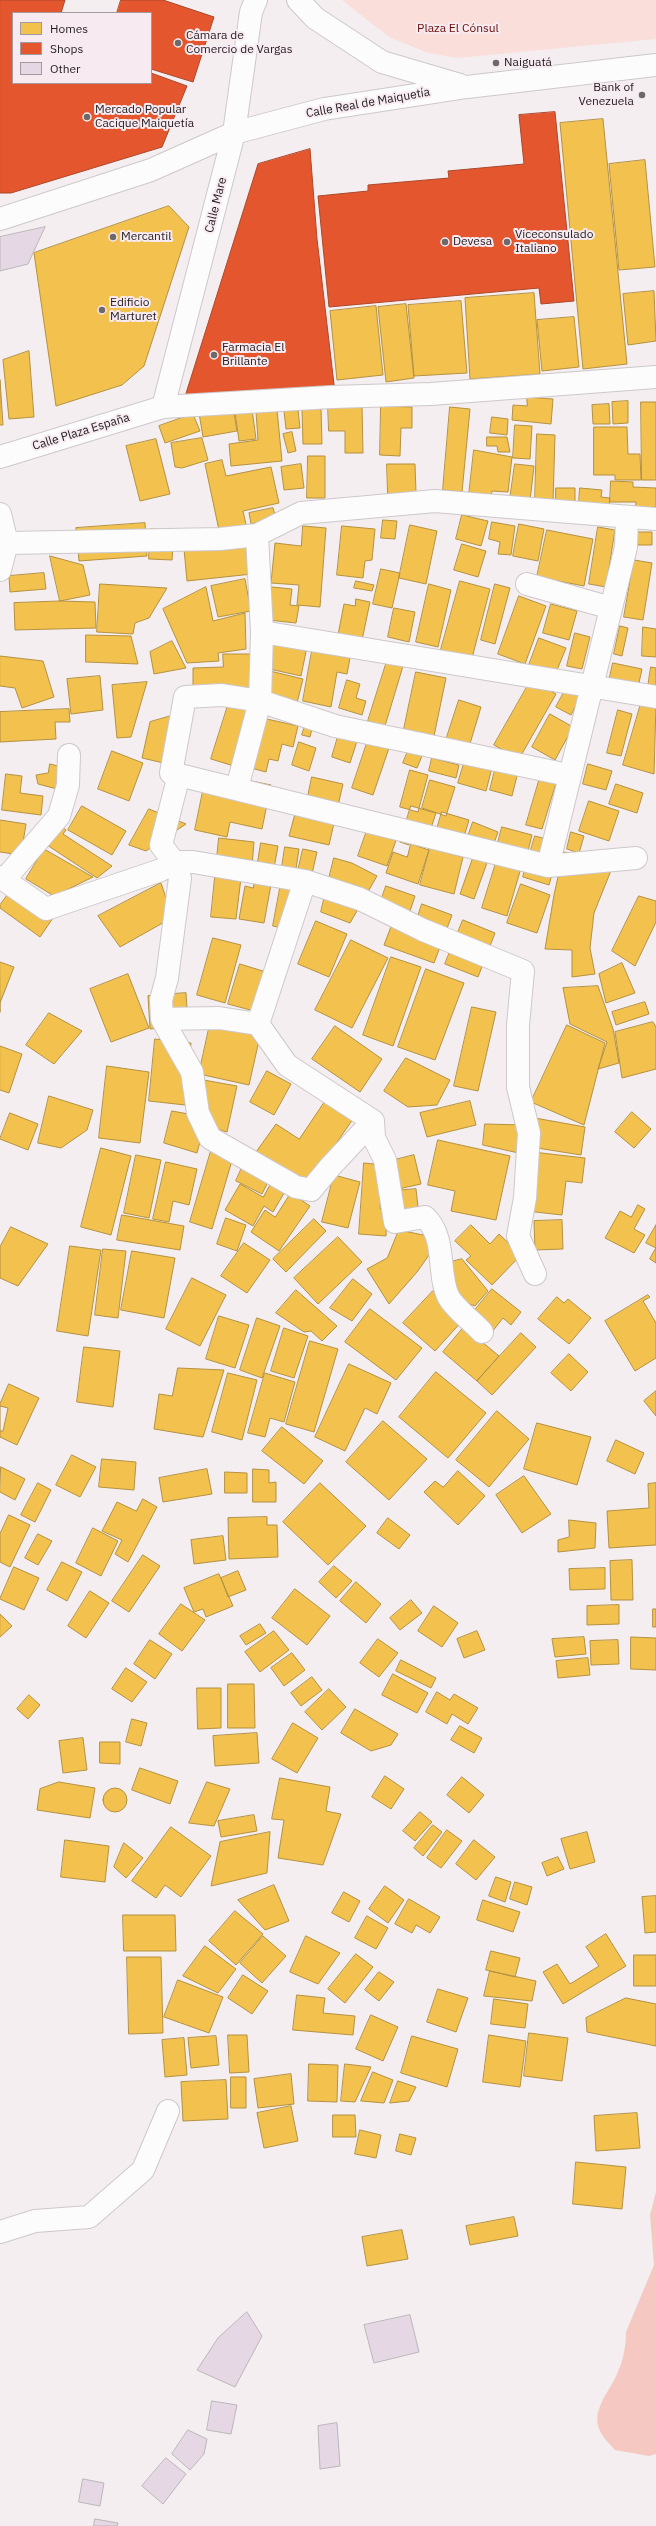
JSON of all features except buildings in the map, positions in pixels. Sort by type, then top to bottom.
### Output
[{"type":"street","name":"Calle Mare","points":[[163,408],[234,133],[251,12],[256,0]]},
{"type":"street","points":[[298,0],[315,18],[382,62],[467,87]]},
{"type":"street","name":"Calle Real de Maiquetía","points":[[0,219],[151,170],[234,133],[324,109],[467,87],[656,65]]},
{"type":"street","name":"Calle Plaza España","points":[[0,457],[163,408],[331,397],[431,394],[656,377]]},
{"type":"street","points":[[7,543],[220,539],[256,535],[301,513],[435,501],[627,518],[656,519]]},
{"type":"street","points":[[0,514],[7,543],[0,570]]},
{"type":"street","points":[[548,866],[568,775],[592,687],[626,547],[627,518]]},
{"type":"street","points":[[237,788],[260,701],[262,632],[256,535]]},
{"type":"street","points":[[527,584],[610,608]]},
{"type":"street","points":[[262,632],[656,697]]},
{"type":"street","points":[[568,775],[335,726],[260,701],[222,695],[185,697],[171,773],[237,788],[548,866],[636,858]]},
{"type":"street","points":[[69,754],[68,786],[59,816],[2,878],[46,909],[161,870],[174,862],[193,862],[305,881],[360,899],[423,930],[523,971],[518,1025],[518,1087],[529,1133],[525,1198],[518,1236],[535,1274]]},
{"type":"street","points":[[179,775],[161,845],[174,862],[180,878],[167,978],[161,1000],[162,1019],[192,1072],[198,1113],[210,1138],[296,1187],[311,1190],[330,1166],[373,1121]]},
{"type":"street","points":[[258,1024],[305,881]]},
{"type":"street","points":[[162,1019],[219,1018],[258,1024],[287,1065],[373,1121]]},
{"type":"street","points":[[373,1121],[374,1138],[385,1160],[395,1222],[425,1217],[428,1220],[436,1231],[448,1296],[482,1332]]},
{"type":"street","points":[[0,2232],[34,2221],[89,2217],[143,2170],[168,2111]]},
{"type":"green space","name":"Plaza El Cónsul","points":[[342,0],[656,0],[656,39],[457,58],[428,53],[389,37]]},
{"type":"shaded area","points":[[656,2192],[656,2454],[649,2456],[615,2450],[601,2434],[597,2416],[602,2401],[614,2381],[619,2369],[624,2353],[626,2332],[654,2265],[650,2215]]},
{"type":"place","name":"Cámara de Comercio de Vargas","points":[[178,43]]},
{"type":"place","name":"Naiguatá","points":[[496,63]]},
{"type":"place","name":"Bank of Venezuela","points":[[642,95]]},
{"type":"place","name":"Mercado Popular Cacique Maiquetía","points":[[87,117]]},
{"type":"place","name":"Mercantil","points":[[113,237]]},
{"type":"place","name":"Devesa","points":[[445,242]]},
{"type":"place","name":"Viceconsulado Italiano","points":[[507,242]]},
{"type":"place","name":"Edificio Marturet","points":[[102,310]]},
{"type":"place","name":"Farmacia El Brillante","points":[[214,355]]}]
